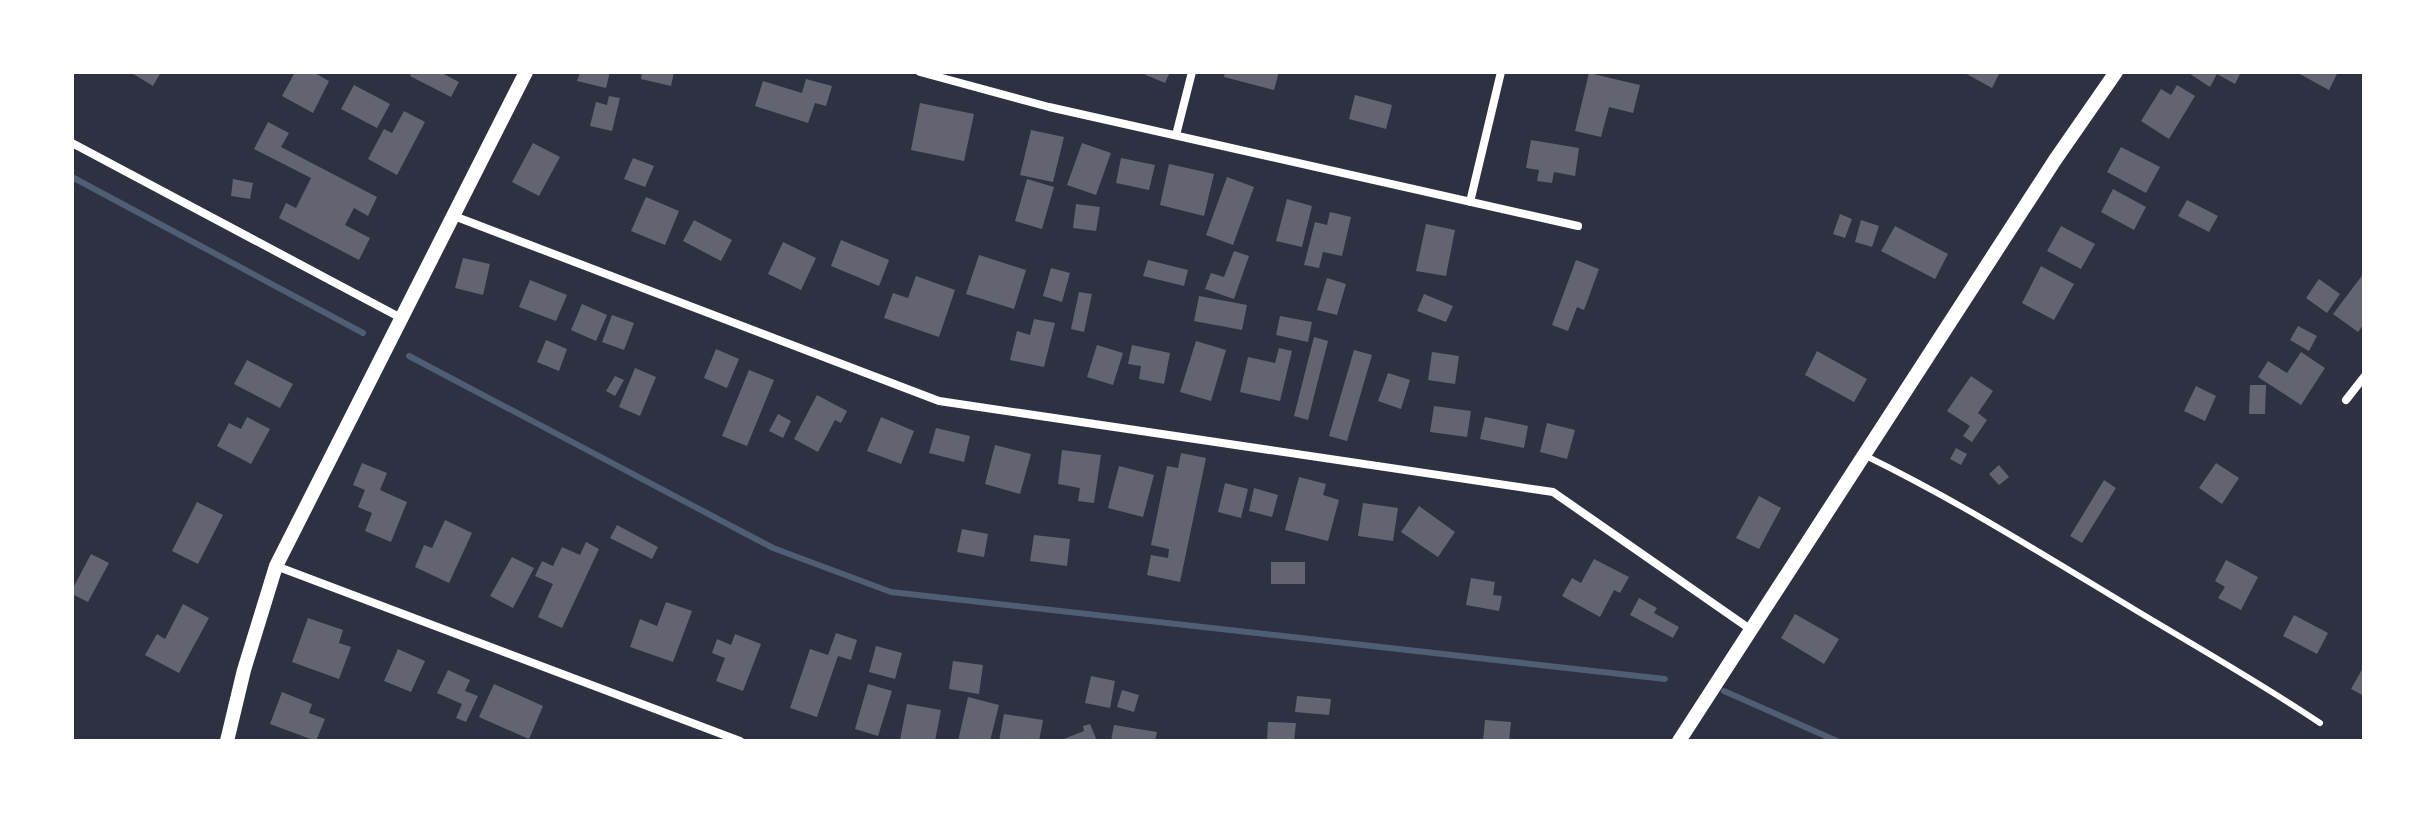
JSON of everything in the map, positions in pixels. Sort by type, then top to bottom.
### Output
[{"type":"street","points":[[227,741],[244,670],[276,566],[526,72]]},
{"type":"street","points":[[920,72],[1049,107],[1578,226]]},
{"type":"street","points":[[1176,135],[1192,72]]},
{"type":"street","points":[[1470,202],[1501,72]]},
{"type":"street","points":[[1679,741],[1863,454],[2116,72]]},
{"type":"street","points":[[72,143],[401,318]]},
{"type":"street","points":[[454,216],[939,401],[1553,492],[1750,629]]},
{"type":"street","points":[[2346,400],[2364,377]]},
{"type":"street","points":[[276,566],[740,741]]},
{"type":"lane","points":[[1863,454],[1930,487],[2006,531],[2320,723]]},
{"type":"building","points":[[130,72],[161,72],[153,86]]},
{"type":"building","points":[[295,72],[313,72],[329,81],[313,113],[282,96]]},
{"type":"building","points":[[412,72],[440,72],[459,82],[451,97],[410,76]]},
{"type":"building","points":[[580,72],[610,72],[606,88],[577,81]]},
{"type":"building","points":[[642,72],[674,72],[671,86],[641,79]]},
{"type":"building","points":[[1139,72],[1170,72],[1165,83]]},
{"type":"building","points":[[1225,72],[1279,72],[1274,90],[1224,77]]},
{"type":"building","points":[[1963,72],[2000,72],[1992,88]]},
{"type":"building","points":[[2187,72],[2241,72],[2235,84],[2217,74],[2210,87]]},
{"type":"building","points":[[2296,72],[2338,72],[2329,90]]},
{"type":"building","points":[[1589,73],[1640,85],[1633,113],[1609,107],[1601,137],[1575,131]]},
{"type":"building","points":[[806,79],[832,86],[826,106],[815,103],[808,123],[755,106],[763,81],[802,93]]},
{"type":"building","points":[[354,85],[390,104],[377,128],[341,109]]},
{"type":"building","points":[[2177,85],[2195,96],[2169,139],[2141,121],[2161,89],[2171,95]]},
{"type":"building","points":[[1355,95],[1392,105],[1386,129],[1349,119]]},
{"type":"building","points":[[609,96],[620,98],[612,131],[590,126],[596,102],[607,105]]},
{"type":"building","points":[[920,103],[974,114],[964,161],[911,150]]},
{"type":"building","points":[[404,111],[425,122],[397,175],[368,159],[384,129],[392,133]]},
{"type":"building","points":[[268,122],[289,133],[281,147],[377,197],[368,216],[354,208],[345,225],[370,238],[359,260],[279,218],[286,203],[296,208],[311,178],[254,149]]},
{"type":"building","points":[[1031,130],[1064,137],[1053,182],[1020,175]]},
{"type":"building","points":[[1531,140],[1579,148],[1575,176],[1554,172],[1552,183],[1537,181],[1539,170],[1526,168]]},
{"type":"building","points":[[533,143],[560,157],[539,196],[512,182]]},
{"type":"building","points":[[1082,143],[1111,153],[1096,195],[1067,185]]},
{"type":"building","points":[[2121,147],[2160,167],[2146,193],[2107,172]]},
{"type":"building","points":[[633,158],[654,166],[645,187],[624,179]]},
{"type":"building","points":[[1121,158],[1155,165],[1149,190],[1116,183]]},
{"type":"building","points":[[1169,164],[1214,174],[1204,216],[1160,205]]},
{"type":"building","points":[[1227,177],[1254,187],[1233,245],[1206,235]]},
{"type":"building","points":[[233,179],[253,183],[250,199],[231,196]]},
{"type":"building","points":[[1027,179],[1054,187],[1042,229],[1015,221]]},
{"type":"building","points":[[2113,189],[2146,207],[2134,230],[2101,212]]},
{"type":"building","points":[[646,197],[679,211],[665,245],[631,231]]},
{"type":"building","points":[[1287,199],[1312,206],[1302,247],[1276,241]]},
{"type":"building","points":[[2187,200],[2218,216],[2209,232],[2178,216]]},
{"type":"building","points":[[1076,204],[1100,207],[1096,231],[1073,228]]},
{"type":"building","points":[[1330,212],[1351,217],[1342,256],[1323,252],[1319,268],[1304,265],[1315,222],[1327,225]]},
{"type":"building","points":[[1840,214],[1852,219],[1845,238],[1833,234]]},
{"type":"building","points":[[694,220],[732,240],[721,261],[683,241]]},
{"type":"building","points":[[1861,220],[1879,226],[1872,247],[1855,242]]},
{"type":"building","points":[[1426,224],[1455,230],[1446,276],[1416,271]]},
{"type":"building","points":[[1895,226],[1948,254],[1935,279],[1881,251]]},
{"type":"building","points":[[2061,226],[2095,244],[2081,269],[2047,251]]},
{"type":"building","points":[[841,240],[889,260],[879,286],[831,266]]},
{"type":"building","points":[[783,242],[816,258],[801,290],[768,274]]},
{"type":"building","points":[[1234,251],[1249,256],[1234,299],[1205,289],[1211,273],[1224,277]]},
{"type":"building","points":[[979,255],[1026,270],[1014,309],[966,294]]},
{"type":"building","points":[[463,258],[490,264],[483,295],[455,288]]},
{"type":"building","points":[[1148,260],[1188,270],[1184,286],[1143,276]]},
{"type":"building","points":[[1576,260],[1599,269],[1584,310],[1577,307],[1568,331],[1552,325]]},
{"type":"building","points":[[2041,266],[2074,284],[2054,320],[2022,303]]},
{"type":"building","points":[[1051,268],[1070,273],[1062,302],[1043,296]]},
{"type":"building","points":[[2364,273],[2364,324],[2358,332],[2333,314]]},
{"type":"building","points":[[916,276],[955,290],[939,337],[884,318],[893,293],[908,298]]},
{"type":"building","points":[[1327,278],[1346,284],[1337,315],[1317,310]]},
{"type":"building","points":[[2319,279],[2340,294],[2327,313],[2306,298]]},
{"type":"building","points":[[530,280],[567,295],[556,321],[519,307]]},
{"type":"building","points":[[1079,292],[1092,294],[1084,332],[1071,329]]},
{"type":"building","points":[[1424,294],[1453,306],[1446,322],[1417,311]]},
{"type":"building","points":[[1199,296],[1247,305],[1242,330],[1194,321]]},
{"type":"building","points":[[582,304],[607,315],[596,341],[571,330]]},
{"type":"building","points":[[612,315],[634,323],[624,350],[602,342]]},
{"type":"building","points":[[1280,316],[1312,322],[1308,342],[1276,335]]},
{"type":"building","points":[[1034,319],[1055,323],[1044,367],[1010,360],[1017,331],[1030,335]]},
{"type":"building","points":[[2298,326],[2317,336],[2309,351],[2290,340]]},
{"type":"building","points":[[1314,337],[1328,341],[1308,420],[1294,416]]},
{"type":"building","points":[[546,340],[567,349],[559,371],[537,362]]},
{"type":"building","points":[[1196,341],[1226,350],[1211,401],[1180,392]]},
{"type":"building","points":[[1097,345],[1123,353],[1113,385],[1087,377]]},
{"type":"building","points":[[1132,345],[1170,353],[1164,384],[1139,379],[1141,366],[1128,364]]},
{"type":"building","points":[[1279,348],[1292,351],[1280,401],[1240,392],[1248,357],[1275,363]]},
{"type":"building","points":[[716,349],[739,359],[727,388],[704,378]]},
{"type":"building","points":[[1354,350],[1372,355],[1347,441],[1329,436]]},
{"type":"building","points":[[1817,351],[1867,379],[1854,402],[1805,375]]},
{"type":"building","points":[[1432,352],[1459,356],[1455,384],[1428,380]]},
{"type":"building","points":[[2301,352],[2325,368],[2301,405],[2258,377],[2268,361],[2287,373]]},
{"type":"building","points":[[247,360],[293,384],[280,408],[234,384]]},
{"type":"building","points":[[635,368],[656,377],[640,416],[619,407]]},
{"type":"building","points":[[749,370],[774,380],[747,446],[722,436]]},
{"type":"building","points":[[1388,373],[1410,380],[1401,409],[1378,401]]},
{"type":"building","points":[[615,376],[624,380],[615,396],[606,391]]},
{"type":"building","points":[[1971,376],[1993,391],[1978,413],[1987,420],[1972,442],[1963,436],[1970,426],[1947,411]]},
{"type":"building","points":[[2250,385],[2266,385],[2265,414],[2249,414]]},
{"type":"building","points":[[2196,386],[2216,396],[2205,421],[2184,411]]},
{"type":"building","points":[[817,395],[847,411],[841,423],[835,420],[818,452],[794,439]]},
{"type":"building","points":[[1434,406],[1471,411],[1467,437],[1430,432]]},
{"type":"building","points":[[778,414],[791,421],[783,438],[769,431]]},
{"type":"building","points":[[247,417],[270,429],[251,464],[217,446],[229,423],[241,429]]},
{"type":"building","points":[[881,417],[914,431],[901,464],[867,451]]},
{"type":"building","points":[[1485,417],[1528,426],[1524,448],[1480,439]]},
{"type":"building","points":[[1547,423],[1575,430],[1567,459],[1540,452]]},
{"type":"building","points":[[936,428],[970,436],[964,462],[929,453]]},
{"type":"building","points":[[995,445],[1031,454],[1020,494],[985,484]]},
{"type":"building","points":[[1956,448],[1967,454],[1961,465],[1950,459]]},
{"type":"building","points":[[1062,450],[1101,455],[1094,503],[1078,501],[1080,488],[1058,484]]},
{"type":"building","points":[[1181,453],[1206,458],[1180,582],[1147,575],[1151,555],[1168,558],[1169,549],[1151,545],[1167,466],[1178,468]]},
{"type":"building","points":[[362,463],[387,473],[380,490],[407,502],[391,542],[365,531],[372,513],[358,507],[365,490],[353,485]]},
{"type":"building","points":[[2216,463],[2239,478],[2222,504],[2199,488]]},
{"type":"building","points":[[1999,465],[2009,477],[1999,485],[1989,474]]},
{"type":"building","points":[[1119,466],[1154,475],[1143,517],[1108,508]]},
{"type":"building","points":[[1299,477],[1326,484],[1323,495],[1339,500],[1328,541],[1285,530]]},
{"type":"building","points":[[2104,480],[2116,488],[2082,543],[2070,536]]},
{"type":"building","points":[[1225,483],[1248,489],[1241,518],[1218,512]]},
{"type":"building","points":[[1254,488],[1278,495],[1272,517],[1249,511]]},
{"type":"building","points":[[1759,496],[1781,508],[1759,549],[1736,538]]},
{"type":"building","points":[[197,502],[223,515],[198,564],[172,551]]},
{"type":"building","points":[[1363,503],[1398,508],[1393,541],[1358,536]]},
{"type":"building","points":[[1419,506],[1455,532],[1438,557],[1401,532]]},
{"type":"building","points":[[445,520],[472,533],[449,583],[415,567],[424,545],[432,548]]},
{"type":"building","points":[[617,525],[658,547],[652,559],[610,538]]},
{"type":"building","points":[[962,529],[988,534],[984,557],[957,552]]},
{"type":"building","points":[[1034,535],[1070,539],[1067,566],[1030,561]]},
{"type":"building","points":[[586,542],[599,549],[562,628],[538,617],[553,584],[535,576],[542,561],[553,566],[562,547],[580,555]]},
{"type":"building","points":[[91,554],[109,563],[88,602],[72,594],[72,590]]},
{"type":"building","points":[[512,557],[534,568],[513,608],[490,596]]},
{"type":"building","points":[[1594,559],[1629,577],[1620,593],[1614,590],[1600,617],[1562,596],[1572,578],[1581,583]]},
{"type":"building","points":[[2226,560],[2258,577],[2241,610],[2218,598],[2225,587],[2215,581]]},
{"type":"building","points":[[1271,562],[1305,562],[1305,584],[1271,584]]},
{"type":"building","points":[[1471,578],[1495,582],[1493,595],[1502,596],[1499,611],[1466,605]]},
{"type":"building","points":[[1639,598],[1657,608],[1654,613],[1679,627],[1673,638],[1630,615]]},
{"type":"building","points":[[666,602],[692,611],[673,662],[630,647],[640,619],[657,626]]},
{"type":"building","points":[[183,604],[209,618],[179,673],[145,655],[157,634],[165,639]]},
{"type":"building","points":[[1795,614],[1839,639],[1824,664],[1781,638]]},
{"type":"building","points":[[2294,615],[2328,633],[2317,654],[2283,636]]},
{"type":"building","points":[[308,618],[343,630],[339,643],[351,647],[339,679],[292,662]]},
{"type":"building","points":[[836,633],[857,640],[851,660],[838,656],[817,717],[790,708],[810,649],[828,655]]},
{"type":"building","points":[[735,634],[761,644],[743,691],[716,681],[725,658],[712,653],[717,639],[731,645]]},
{"type":"building","points":[[876,646],[902,653],[895,679],[869,672]]},
{"type":"building","points":[[398,649],[425,661],[411,692],[384,681]]},
{"type":"building","points":[[953,661],[983,665],[979,694],[949,689]]},
{"type":"building","points":[[2364,666],[2364,696],[2351,689]]},
{"type":"building","points":[[448,670],[470,680],[465,691],[478,696],[466,722],[456,718],[462,704],[437,693]]},
{"type":"building","points":[[1091,676],[1115,681],[1110,708],[1085,703]]},
{"type":"building","points":[[494,684],[543,706],[529,739],[479,717]]},
{"type":"building","points":[[868,684],[892,691],[878,736],[855,729]]},
{"type":"building","points":[[1122,690],[1139,695],[1134,712],[1117,707]]},
{"type":"building","points":[[282,692],[312,704],[309,713],[325,719],[316,741],[270,724]]},
{"type":"building","points":[[1297,696],[1331,699],[1329,715],[1295,712]]},
{"type":"building","points":[[968,697],[999,705],[990,741],[958,741]]},
{"type":"building","points":[[907,704],[941,710],[935,741],[900,740]]},
{"type":"building","points":[[1004,714],[1043,720],[1039,741],[999,741]]},
{"type":"building","points":[[1485,720],[1511,722],[1509,741],[1483,741]]},
{"type":"building","points":[[1268,722],[1296,723],[1294,741],[1267,741]]},
{"type":"building","points":[[1090,724],[1097,741],[1059,741],[1084,731],[1083,726]]},
{"type":"building","points":[[1114,725],[1157,732],[1155,741],[1111,741]]},
{"type":"waterway","points":[[72,177],[363,333]]},
{"type":"waterway","points":[[409,356],[773,548],[891,592],[1665,679]]},
{"type":"waterway","points":[[1724,691],[1837,741]]}]
